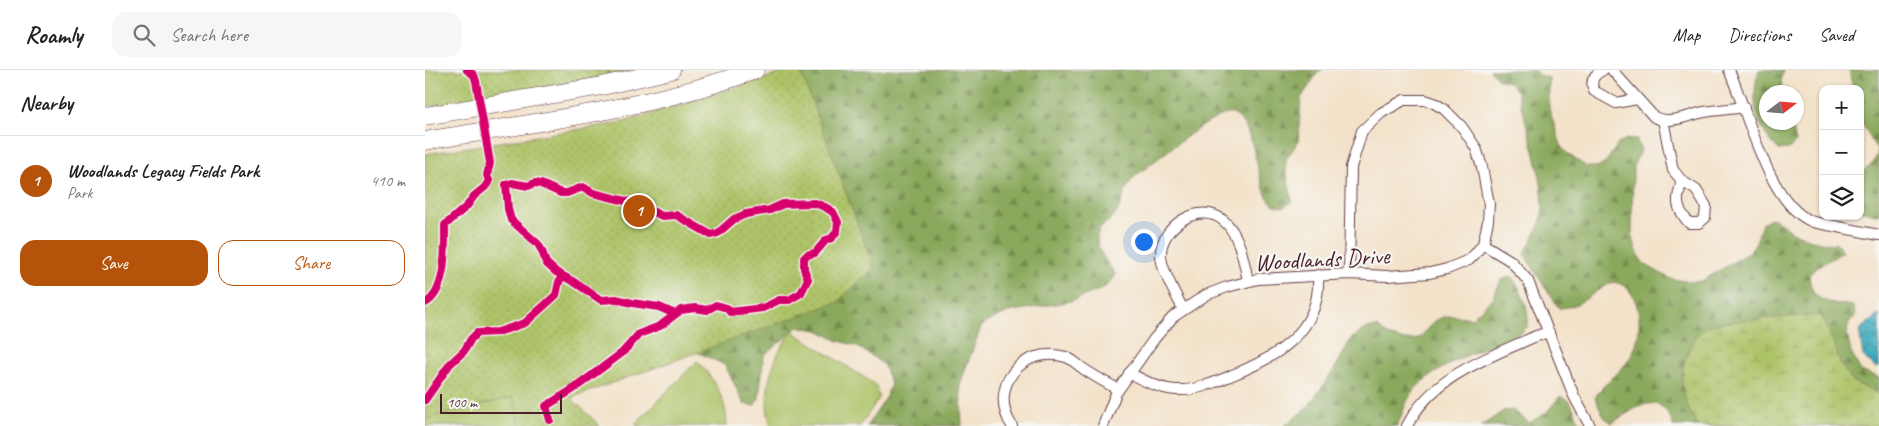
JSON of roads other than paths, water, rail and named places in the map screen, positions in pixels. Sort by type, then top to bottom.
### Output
[{"type":"highway","points":[[425,116],[602,86],[671,70]]},
{"type":"highway","points":[[425,141],[639,104],[697,90],[755,70]]},
{"type":"street","points":[[1603,70],[1597,73],[1592,80],[1591,84],[1594,91],[1616,103],[1637,99]]},
{"type":"street","points":[[1612,70],[1654,117],[1663,120],[1744,107]]},
{"type":"street","points":[[1729,70],[1769,176],[1795,212],[1813,222],[1879,235]]},
{"type":"street","points":[[1735,83],[1740,70]]},
{"type":"street","points":[[1349,274],[1351,167],[1362,131],[1381,113],[1404,100],[1425,100],[1434,103],[1444,109],[1462,127],[1476,148],[1483,167],[1489,204],[1488,221],[1483,244],[1511,261],[1528,281],[1574,396],[1590,426]]},
{"type":"street","points":[[1663,120],[1673,170],[1682,181]]},
{"type":"street","points":[[1183,310],[1163,267],[1161,248],[1173,227],[1185,218],[1197,214],[1212,215],[1225,222],[1236,239],[1248,281]]},
{"type":"street","name":"Woodlands Drive","points":[[1103,426],[1118,389],[1129,373],[1173,318],[1206,295],[1248,281],[1318,275],[1387,276],[1430,273],[1447,269],[1469,260],[1483,244]]},
{"type":"street","points":[[1129,373],[1154,385],[1180,390],[1221,380],[1260,364],[1273,357],[1296,337],[1312,315],[1318,301],[1318,275]]},
{"type":"street","points":[[1407,426],[1418,408],[1430,394],[1458,372],[1535,336],[1549,332]]},
{"type":"street","points":[[1012,426],[1007,418],[1004,405],[1005,384],[1025,360],[1056,354],[1069,357],[1101,380],[1118,389]]},
{"type":"water","points":[[1879,314],[1879,367],[1875,368],[1863,356],[1859,330]]},
{"type":"place","name":"Woodlands Legacy Fields Park","points":[[639,211]]}]
